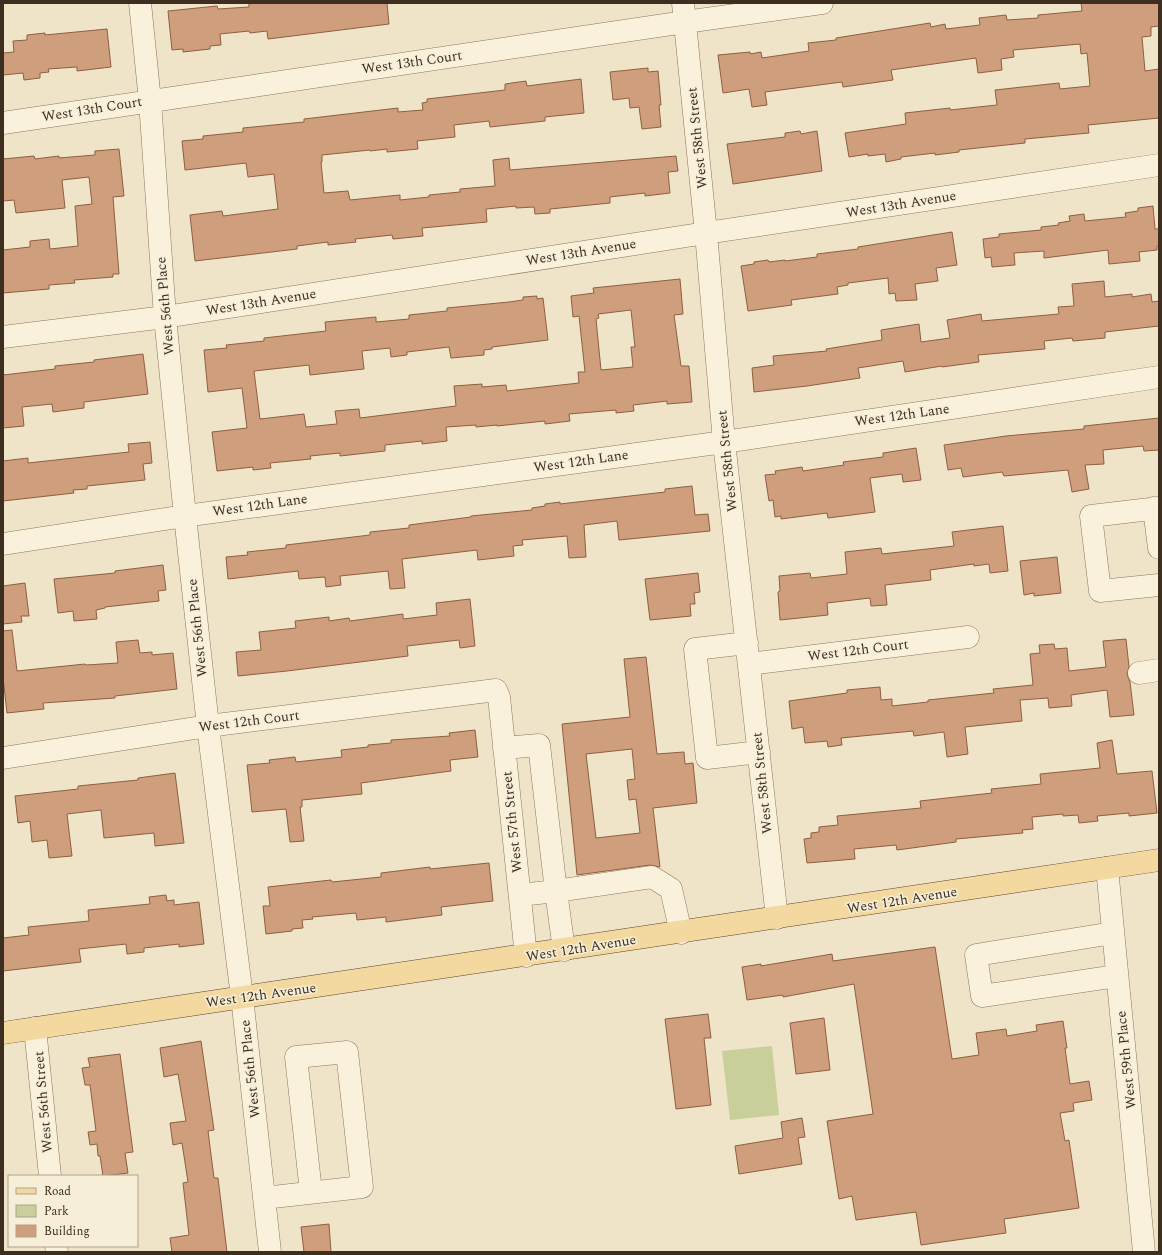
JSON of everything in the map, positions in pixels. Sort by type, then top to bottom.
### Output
[{"type":"main road","name":"West 12th Avenue","points":[[3,1033],[681,933],[1159,860]]},
{"type":"street","name":"West 56th Place","points":[[140,3],[150,101],[165,317],[185,516],[208,726],[242,997],[270,1252]]},
{"type":"street","name":"West 13th Court","points":[[3,123],[150,101],[684,12],[822,3]]},
{"type":"street","name":"West 58th Street","points":[[684,12],[706,233],[724,442],[777,918]]},
{"type":"street","name":"West 13th Avenue","points":[[3,337],[165,317],[706,233],[1159,165]]},
{"type":"street","name":"West 12th Lane","points":[[3,544],[185,516],[724,442],[1159,378]]},
{"type":"street","points":[[1159,548],[1156,508],[1091,516],[1100,591],[1159,585]]},
{"type":"street","name":"West 12th Court","points":[[749,664],[968,637]]},
{"type":"street","points":[[747,643],[695,649],[696,664],[707,758],[759,752]]},
{"type":"street","name":"West 12th Court","points":[[3,758],[208,726],[496,690]]},
{"type":"street","name":"West 57th Street","points":[[496,690],[499,697],[526,956]]},
{"type":"street","points":[[504,748],[539,745],[564,950]]},
{"type":"street","name":"West 59th Place","points":[[1106,868],[1144,1252]]},
{"type":"street","points":[[520,895],[652,876],[671,888],[681,933]]},
{"type":"street","points":[[1113,933],[976,955],[982,996],[1117,976]]},
{"type":"street","name":"West 56th Street","points":[[36,1028],[50,1175]]},
{"type":"street","points":[[264,1198],[362,1187],[347,1052],[296,1057],[311,1192]]},
{"type":"green space","points":[[772,1046],[779,1115],[730,1120],[722,1051]]},
{"type":"building","points":[[249,3],[387,3],[389,24],[268,39],[267,31],[220,34],[221,45],[210,46],[210,49],[183,52],[183,49],[172,50],[168,11],[217,6],[218,9],[249,7]]},
{"type":"building","points":[[1081,3],[1159,3],[1159,26],[1151,27],[1151,36],[1142,37],[1145,71],[1159,69],[1159,118],[1088,125],[1089,133],[1025,139],[1025,143],[959,150],[959,152],[935,155],[935,153],[901,157],[901,159],[886,162],[885,154],[868,156],[868,154],[849,157],[845,133],[906,124],[905,113],[997,105],[995,90],[1059,83],[1060,89],[1090,86],[1087,53],[1081,54],[1080,44],[1013,50],[1014,57],[1001,59],[1002,70],[978,73],[976,58],[891,70],[893,80],[843,87],[842,82],[765,92],[767,105],[752,107],[749,89],[723,93],[718,55],[750,52],[750,54],[761,52],[762,58],[809,51],[808,43],[836,40],[836,38],[930,23],[931,27],[945,24],[946,29],[980,25],[979,18],[1006,15],[1007,20],[1038,18],[1038,15],[1082,11]]},
{"type":"building","points":[[107,29],[111,67],[77,71],[77,67],[48,69],[49,72],[40,73],[40,78],[24,80],[23,73],[3,75],[3,53],[14,52],[13,41],[27,40],[27,35],[45,33],[45,35]]},
{"type":"building","points":[[648,68],[648,72],[658,71],[661,127],[642,129],[639,107],[630,108],[629,98],[613,100],[610,72]]},
{"type":"building","points":[[581,79],[584,113],[545,117],[545,121],[490,127],[489,121],[454,125],[455,137],[417,141],[418,149],[387,152],[387,149],[370,150],[322,155],[321,162],[324,193],[348,191],[350,200],[400,195],[400,200],[460,192],[460,189],[495,186],[493,160],[509,158],[510,170],[676,156],[678,171],[668,172],[670,193],[645,196],[645,193],[610,197],[610,203],[550,209],[550,213],[535,214],[534,207],[516,208],[516,206],[486,209],[487,222],[422,228],[423,236],[393,239],[392,235],[355,239],[356,242],[328,245],[328,242],[297,246],[297,249],[195,261],[190,215],[222,211],[223,216],[278,209],[274,174],[248,177],[246,163],[185,170],[182,141],[203,139],[203,136],[243,132],[243,128],[304,122],[304,119],[398,108],[398,112],[423,110],[422,103],[427,102],[427,99],[505,90],[505,84],[526,81],[527,86]]},
{"type":"building","points":[[800,131],[801,134],[817,131],[822,171],[733,184],[727,144],[785,137],[785,133]]},
{"type":"building","points":[[119,149],[124,196],[113,197],[119,274],[113,274],[113,277],[74,280],[75,283],[49,285],[49,289],[3,293],[3,250],[30,247],[30,241],[49,239],[50,249],[78,246],[75,206],[92,204],[89,177],[62,180],[65,208],[16,213],[14,200],[3,201],[3,159],[34,156],[35,159],[59,156],[59,158],[95,155],[95,151]]},
{"type":"building","points":[[1153,206],[1155,229],[1159,229],[1159,245],[1157,246],[1157,250],[1139,252],[1140,261],[1109,264],[1108,250],[1044,258],[1044,251],[1014,253],[1015,265],[992,267],[991,257],[985,258],[983,239],[999,237],[999,234],[1041,230],[1041,227],[1059,225],[1058,223],[1070,221],[1069,216],[1084,214],[1085,221],[1126,217],[1125,213],[1138,211],[1138,208]]},
{"type":"building","points":[[952,232],[957,265],[936,268],[938,281],[915,284],[917,300],[896,301],[895,293],[889,294],[888,278],[848,283],[848,285],[837,287],[838,294],[791,300],[792,305],[748,311],[741,266],[768,260],[769,262],[817,257],[817,254],[858,249],[858,247]]},
{"type":"building","points":[[680,279],[683,314],[674,315],[681,366],[689,366],[692,402],[667,404],[667,401],[633,405],[634,411],[616,413],[616,410],[569,414],[570,421],[545,424],[545,421],[497,426],[476,427],[476,425],[446,427],[447,441],[422,444],[422,441],[385,445],[385,451],[340,456],[340,453],[310,456],[311,459],[270,463],[271,468],[253,470],[253,467],[217,471],[212,432],[247,428],[242,388],[208,392],[204,350],[227,348],[226,345],[264,341],[264,338],[326,331],[325,322],[376,317],[376,322],[409,319],[409,315],[447,311],[447,308],[523,300],[523,297],[537,296],[537,299],[543,298],[548,340],[492,347],[492,349],[484,350],[484,355],[451,358],[449,347],[407,352],[407,355],[391,357],[390,348],[362,351],[364,369],[310,375],[309,365],[254,371],[260,419],[304,414],[306,427],[337,424],[335,411],[359,409],[360,418],[456,406],[454,386],[482,384],[482,387],[506,385],[507,391],[579,383],[578,372],[585,372],[579,316],[573,317],[571,296],[594,293],[593,288]],"holes":[[[631,310],[635,347],[631,347],[633,367],[601,370],[596,319],[599,318],[598,314]]]},
{"type":"building","points":[[1104,281],[1105,297],[1132,294],[1132,297],[1151,294],[1152,302],[1159,301],[1159,326],[1105,332],[1105,338],[1073,341],[1072,338],[1044,341],[1045,349],[978,355],[979,362],[905,372],[903,361],[858,368],[860,378],[754,392],[752,368],[774,365],[773,356],[827,351],[826,349],[882,340],[881,330],[919,324],[921,342],[950,338],[947,320],[981,314],[982,321],[1059,314],[1058,307],[1074,306],[1072,284]]},
{"type":"building","points":[[143,354],[148,394],[84,402],[84,408],[53,412],[52,404],[22,407],[24,426],[3,428],[3,375],[55,369],[55,366],[94,362],[94,360]]},
{"type":"building","points":[[1159,418],[1159,450],[1144,451],[1143,446],[1103,450],[1104,464],[1085,465],[1089,489],[1072,492],[1068,470],[1004,476],[1002,472],[963,477],[961,468],[948,470],[944,445],[1006,436],[1084,429],[1084,426]]},
{"type":"building","points":[[150,442],[152,463],[143,464],[145,480],[87,486],[87,489],[73,490],[74,493],[3,501],[3,461],[28,458],[28,463],[129,452],[128,444]]},
{"type":"building","points":[[916,448],[921,480],[903,482],[902,474],[870,478],[875,512],[828,518],[827,513],[781,519],[781,516],[775,517],[773,500],[769,501],[765,475],[776,474],[775,471],[802,467],[803,471],[844,465],[843,462],[883,457],[883,453]]},
{"type":"building","points":[[692,486],[695,515],[708,514],[710,531],[619,540],[617,521],[584,525],[586,557],[569,558],[567,536],[522,540],[523,545],[513,546],[514,556],[478,560],[477,550],[402,559],[405,588],[390,589],[388,571],[340,576],[341,585],[326,587],[325,577],[299,579],[298,571],[228,579],[226,557],[248,555],[247,552],[286,548],[286,545],[370,535],[370,532],[409,528],[409,525],[471,516],[532,510],[532,508],[545,506],[545,504],[560,502],[560,504],[665,492],[665,489]]},
{"type":"building","points":[[1003,526],[1008,571],[990,573],[989,564],[974,566],[974,564],[930,570],[931,580],[885,585],[887,605],[871,606],[870,598],[827,603],[828,615],[780,620],[778,592],[780,591],[779,576],[810,573],[811,578],[847,574],[845,552],[881,548],[882,554],[954,546],[952,532]]},
{"type":"building","points":[[1057,557],[1061,593],[1034,596],[1034,593],[1024,595],[1020,561]]},
{"type":"building","points":[[163,565],[166,590],[158,591],[159,601],[105,607],[96,610],[97,619],[74,621],[73,611],[58,613],[54,579],[115,573],[115,571]]},
{"type":"building","points":[[698,573],[700,592],[694,593],[695,604],[690,604],[691,616],[650,620],[645,579]]},
{"type":"building","points":[[25,583],[29,616],[21,616],[22,622],[3,624],[3,586]]},
{"type":"building","points":[[470,599],[475,646],[460,648],[459,640],[407,646],[408,656],[238,676],[236,652],[261,650],[259,632],[296,628],[295,621],[329,617],[329,621],[349,618],[350,621],[403,614],[403,619],[437,615],[436,603]]},
{"type":"building","points":[[12,630],[17,671],[85,664],[118,663],[116,642],[138,640],[140,653],[152,652],[152,655],[173,653],[177,689],[115,696],[115,698],[43,703],[44,709],[7,713],[3,677],[3,631]]},
{"type":"building","points":[[1126,639],[1129,667],[1127,674],[1130,682],[1134,715],[1110,717],[1107,690],[1071,695],[1072,706],[1049,708],[1048,698],[1020,700],[1022,721],[965,727],[968,754],[947,757],[944,732],[914,736],[913,731],[841,738],[842,745],[828,747],[827,741],[805,743],[803,727],[792,729],[789,701],[847,693],[847,690],[880,687],[881,700],[892,699],[892,706],[928,702],[928,700],[994,693],[993,689],[1033,685],[1030,654],[1040,653],[1039,645],[1054,644],[1055,649],[1067,648],[1069,671],[1106,667],[1103,641]]},
{"type":"building","points":[[646,657],[657,754],[684,752],[685,764],[693,763],[697,803],[653,808],[660,867],[650,865],[577,875],[562,724],[630,717],[624,659]],"holes":[[[632,749],[635,779],[627,780],[629,800],[636,799],[640,833],[596,838],[586,754]]]},
{"type":"building","points":[[475,730],[478,757],[450,760],[451,771],[361,783],[362,794],[302,800],[302,807],[300,807],[304,841],[290,842],[286,809],[252,812],[247,765],[270,763],[269,760],[295,757],[296,762],[342,757],[341,750],[368,747],[368,745],[391,743],[391,740],[450,736],[449,733]]},
{"type":"building","points":[[1112,740],[1117,774],[1152,771],[1157,813],[1129,816],[1129,813],[1097,816],[1098,821],[1079,823],[1078,815],[1063,816],[1063,814],[1032,817],[1033,829],[1022,830],[1023,833],[956,839],[956,842],[897,850],[896,845],[854,849],[855,859],[807,863],[804,839],[811,838],[811,833],[819,832],[819,827],[838,825],[837,816],[921,808],[920,801],[992,793],[991,789],[1041,784],[1040,774],[1100,768],[1097,743]]},
{"type":"building","points":[[175,773],[184,843],[155,846],[154,833],[104,838],[101,810],[67,814],[72,856],[49,858],[47,840],[32,842],[30,821],[18,823],[15,796],[78,789],[78,786],[138,780],[138,778]]},
{"type":"building","points":[[489,863],[493,901],[441,907],[442,915],[386,922],[386,917],[357,920],[356,913],[312,917],[313,919],[302,920],[303,928],[292,929],[292,931],[266,934],[263,906],[270,906],[268,887],[331,880],[332,882],[381,877],[381,873],[430,867],[430,869]]},
{"type":"building","points":[[166,895],[167,901],[174,900],[174,905],[199,902],[204,944],[179,947],[179,944],[144,948],[144,952],[127,954],[126,944],[79,949],[81,962],[3,971],[3,938],[29,935],[28,927],[89,921],[88,910],[150,904],[149,897]]},
{"type":"building","points":[[935,947],[952,1059],[979,1055],[976,1033],[1006,1029],[1007,1036],[1037,1031],[1036,1025],[1063,1021],[1070,1084],[1089,1081],[1092,1100],[1073,1103],[1074,1111],[1060,1113],[1065,1141],[1069,1140],[1079,1208],[1004,1219],[1006,1233],[921,1245],[916,1212],[856,1220],[852,1196],[839,1199],[827,1121],[873,1114],[854,984],[783,997],[783,995],[747,1000],[742,967],[761,964],[761,966],[832,954],[833,961]]},
{"type":"building","points":[[708,1014],[711,1038],[704,1038],[711,1105],[676,1109],[665,1019]]},
{"type":"building","points":[[824,1018],[830,1070],[796,1074],[790,1023]]},
{"type":"building","points":[[201,1041],[214,1130],[208,1131],[214,1178],[218,1178],[227,1252],[172,1252],[170,1238],[189,1235],[183,1183],[188,1182],[182,1143],[173,1145],[170,1123],[186,1121],[178,1074],[164,1077],[160,1048]]},
{"type":"building","points":[[120,1054],[133,1152],[125,1153],[128,1173],[103,1175],[100,1156],[98,1156],[97,1144],[90,1145],[88,1132],[96,1131],[90,1085],[85,1085],[82,1068],[90,1067],[88,1058]]},
{"type":"building","points":[[802,1118],[805,1137],[798,1138],[802,1164],[739,1174],[735,1146],[783,1138],[781,1122]]},
{"type":"building","points":[[329,1224],[331,1252],[304,1252],[301,1227]]}]
